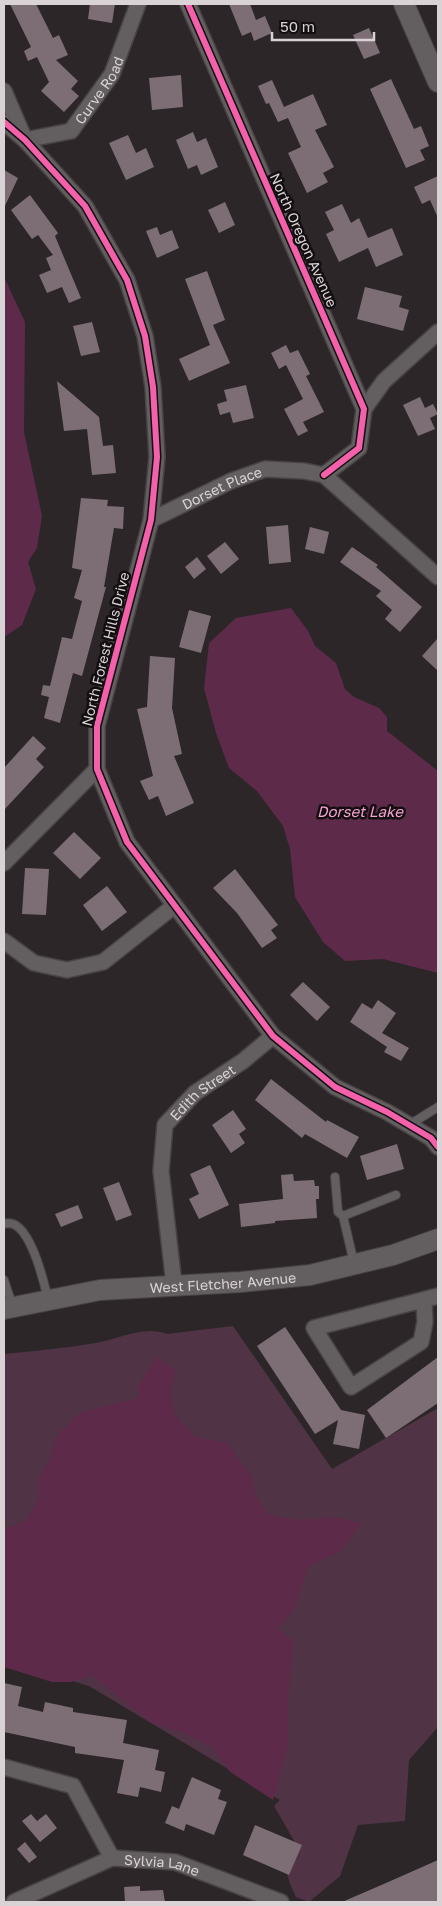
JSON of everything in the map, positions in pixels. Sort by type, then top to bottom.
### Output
[{"type":"main road","points":[[404,4],[438,82]]},
{"type":"main road","name":"West Fletcher Avenue","points":[[8,1308],[100,1290],[174,1284],[241,1282],[310,1275],[393,1255],[438,1239]]},
{"type":"street","name":"Curve Road","points":[[25,140],[71,131],[112,74],[138,4]]},
{"type":"street","name":"North Oregon Avenue","points":[[188,4],[364,409]]},
{"type":"street","points":[[4,91],[25,140]]},
{"type":"street","name":"North Forest Hills Drive","points":[[4,122],[25,140],[86,206],[127,280],[145,336],[153,387],[156,457],[151,520],[97,726],[97,769],[127,842],[274,1036],[335,1087],[432,1138],[438,1147]]},
{"type":"street","points":[[438,332],[384,381],[364,409],[359,448],[324,475],[438,577]]},
{"type":"street","name":"Dorset Place","points":[[151,520],[231,482],[265,469],[304,471],[324,475]]},
{"type":"street","points":[[4,862],[97,769]]},
{"type":"street","points":[[5,943],[34,963],[67,970],[103,962],[174,906]]},
{"type":"street","name":"Edith Street","points":[[174,1284],[161,1171],[165,1125],[195,1092],[243,1061],[274,1036]]},
{"type":"street","points":[[431,1299],[420,1342],[351,1387],[314,1328],[362,1318],[431,1299]]},
{"type":"street","points":[[4,1767],[73,1786],[112,1858]]},
{"type":"street","name":"Sylvia Lane","points":[[14,1902],[112,1858],[175,1862],[281,1902]]},
{"type":"lane","points":[[409,1125],[438,1107]]},
{"type":"lane","points":[[335,1177],[338,1212],[344,1216],[354,1264]]},
{"type":"lane","points":[[344,1216],[396,1195]]},
{"type":"lane","points":[[4,1224],[8,1223],[18,1227],[28,1239],[39,1266],[48,1299]]},
{"type":"lane","points":[[4,1280],[8,1308]]},
{"type":"shaded area","points":[[233,1326],[332,1469],[438,1408],[438,1727],[409,1760],[405,1821],[358,1825],[340,1876],[309,1902],[296,1897],[289,1881],[287,1870],[289,1859],[296,1844],[274,1806],[280,1800],[89,1686],[4,1660],[4,1354],[96,1343],[140,1332],[149,1331],[167,1334]]},
{"type":"water","points":[[4,277],[25,322],[24,432],[42,516],[37,548],[28,562],[36,589],[22,625],[4,637]]},
{"type":"water","name":"Dorset Lake","points":[[291,608],[308,631],[315,646],[336,663],[345,689],[354,697],[379,708],[387,717],[387,731],[438,771],[438,973],[383,959],[345,961],[323,942],[295,897],[290,849],[283,826],[257,791],[229,768],[216,733],[204,688],[209,643],[236,618]]},
{"type":"water","points":[[157,1357],[175,1371],[171,1393],[174,1414],[196,1437],[227,1443],[251,1475],[256,1496],[267,1514],[297,1520],[336,1517],[361,1523],[341,1551],[308,1566],[294,1610],[277,1628],[293,1641],[288,1702],[288,1745],[273,1800],[229,1771],[212,1747],[184,1733],[151,1723],[92,1675],[71,1682],[52,1682],[4,1667],[4,1530],[26,1520],[39,1498],[39,1477],[50,1458],[57,1435],[80,1413],[138,1398],[138,1387]]},
{"type":"building","points":[[10,4],[36,4],[53,38],[59,35],[68,55],[56,60],[78,81],[71,89],[79,96],[64,112],[41,91],[49,82],[37,57],[28,61],[24,51],[31,47]]},
{"type":"building","points":[[90,4],[115,4],[112,23],[88,19]]},
{"type":"building","points":[[229,4],[250,4],[256,20],[265,16],[272,33],[254,41],[251,32],[242,36]]},
{"type":"building","points":[[369,28],[380,53],[364,59],[353,35]]},
{"type":"building","points":[[181,75],[183,107],[152,110],[149,78]]},
{"type":"building","points":[[391,79],[414,129],[421,126],[429,146],[420,150],[425,160],[406,168],[370,89]]},
{"type":"building","points":[[272,80],[284,107],[313,94],[327,125],[315,130],[334,167],[323,173],[328,182],[307,193],[288,153],[301,147],[288,118],[278,122],[269,103],[266,104],[258,86]]},
{"type":"building","points":[[193,132],[197,142],[206,138],[218,167],[201,175],[197,165],[188,169],[176,140]]},
{"type":"building","points":[[128,135],[136,153],[146,148],[154,167],[126,180],[109,143]]},
{"type":"building","points":[[4,170],[18,178],[4,208]]},
{"type":"building","points":[[438,176],[438,218],[430,200],[422,204],[414,187]]},
{"type":"building","points":[[30,195],[58,233],[55,236],[81,298],[69,303],[62,287],[47,293],[39,275],[51,270],[46,258],[53,255],[38,235],[32,239],[11,210]]},
{"type":"building","points":[[225,202],[235,225],[219,233],[208,210]]},
{"type":"building","points":[[342,204],[351,223],[359,218],[368,238],[392,228],[403,255],[376,267],[368,248],[339,262],[326,234],[334,230],[325,212]]},
{"type":"building","points":[[157,227],[160,235],[172,230],[179,248],[157,258],[146,231]]},
{"type":"building","points":[[207,271],[225,320],[213,325],[230,363],[189,381],[179,359],[210,345],[185,279]]},
{"type":"building","points":[[365,287],[402,296],[399,307],[409,310],[403,331],[357,319]]},
{"type":"building","points":[[92,322],[100,352],[81,356],[73,326]]},
{"type":"building","points":[[286,345],[290,353],[298,350],[310,374],[306,376],[324,412],[303,422],[308,431],[298,436],[284,409],[303,399],[286,365],[279,369],[271,353]]},
{"type":"building","points":[[57,381],[99,417],[103,446],[113,445],[116,473],[92,475],[87,429],[64,431]]},
{"type":"building","points":[[246,385],[254,418],[233,423],[230,412],[220,415],[217,404],[227,401],[224,390]]},
{"type":"building","points":[[420,397],[425,408],[433,404],[438,414],[430,418],[435,429],[418,436],[403,405]]},
{"type":"building","points":[[81,498],[108,500],[107,506],[124,507],[123,529],[114,528],[104,587],[106,587],[82,676],[73,673],[60,723],[44,718],[49,697],[41,695],[43,685],[50,686],[62,637],[72,639],[82,601],[74,598],[82,570],[72,568]]},
{"type":"building","points":[[288,525],[291,562],[269,564],[266,527]]},
{"type":"building","points":[[310,527],[329,532],[324,554],[305,549]]},
{"type":"building","points":[[225,542],[239,559],[221,574],[207,556]]},
{"type":"building","points":[[352,547],[378,565],[376,567],[422,607],[400,632],[385,619],[392,610],[376,596],[381,591],[340,562]]},
{"type":"building","points":[[197,557],[206,569],[194,579],[185,567]]},
{"type":"building","points":[[189,610],[211,616],[201,653],[179,647]]},
{"type":"building","points":[[438,638],[438,671],[422,656]]},
{"type":"building","points":[[150,656],[175,658],[172,708],[182,754],[174,756],[194,803],[166,816],[158,796],[149,800],[140,781],[153,776],[137,709],[147,707]]},
{"type":"building","points":[[33,736],[46,748],[36,759],[44,767],[4,810],[4,768]]},
{"type":"building","points":[[74,832],[101,858],[80,879],[53,853]]},
{"type":"building","points":[[25,868],[49,869],[46,915],[22,914]]},
{"type":"building","points":[[235,869],[278,925],[271,930],[277,938],[262,948],[237,913],[213,888]]},
{"type":"building","points":[[107,886],[127,912],[102,931],[83,905]]},
{"type":"building","points":[[303,982],[330,1007],[317,1021],[290,995]]},
{"type":"building","points":[[378,1000],[396,1013],[382,1033],[409,1048],[401,1061],[384,1052],[387,1047],[350,1022],[362,1003],[372,1009]]},
{"type":"building","points":[[271,1079],[326,1122],[327,1120],[359,1137],[347,1158],[305,1134],[302,1138],[255,1100]]},
{"type":"building","points":[[233,1110],[246,1129],[239,1134],[245,1143],[231,1153],[212,1125]]},
{"type":"building","points":[[397,1144],[404,1169],[367,1180],[360,1156]]},
{"type":"building","points":[[210,1165],[229,1205],[199,1219],[189,1199],[199,1194],[190,1174]]},
{"type":"building","points":[[293,1174],[294,1181],[314,1180],[315,1186],[319,1186],[319,1199],[316,1199],[317,1218],[275,1221],[275,1223],[241,1227],[239,1204],[283,1199],[281,1175]]},
{"type":"building","points":[[119,1182],[132,1215],[116,1221],[103,1188]]},
{"type":"building","points":[[78,1205],[83,1218],[61,1227],[55,1214]]},
{"type":"building","points":[[285,1327],[341,1410],[365,1415],[359,1449],[333,1444],[338,1420],[315,1434],[257,1346]]},
{"type":"building","points":[[438,1357],[438,1403],[386,1438],[367,1410]]},
{"type":"building","points":[[4,1683],[22,1687],[18,1706],[43,1712],[45,1702],[73,1708],[73,1712],[127,1720],[123,1743],[159,1750],[155,1770],[165,1772],[161,1792],[140,1787],[138,1797],[117,1793],[124,1760],[75,1753],[75,1747],[4,1732]]},
{"type":"building","points":[[192,1777],[221,1790],[218,1799],[227,1802],[214,1835],[186,1824],[184,1831],[165,1823],[172,1806],[179,1809]]},
{"type":"building","points":[[31,1814],[37,1821],[46,1814],[57,1828],[40,1842],[22,1821]]},
{"type":"building","points":[[255,1825],[302,1845],[289,1875],[243,1855]]},
{"type":"building","points":[[25,1842],[37,1857],[29,1863],[17,1849]]},
{"type":"building","points":[[438,1860],[438,1902],[342,1902],[386,1883]]},
{"type":"building","points":[[140,1886],[140,1891],[163,1890],[165,1902],[125,1902],[124,1887]]},
{"type":"cycle path","points":[[188,4],[364,409],[359,448],[324,475]]},
{"type":"cycle path","points":[[4,122],[25,140],[85,206],[127,280],[145,336],[153,387],[157,457],[151,520],[97,726],[97,769],[127,842],[273,1036],[335,1087],[387,1112],[431,1138],[438,1147]]}]
